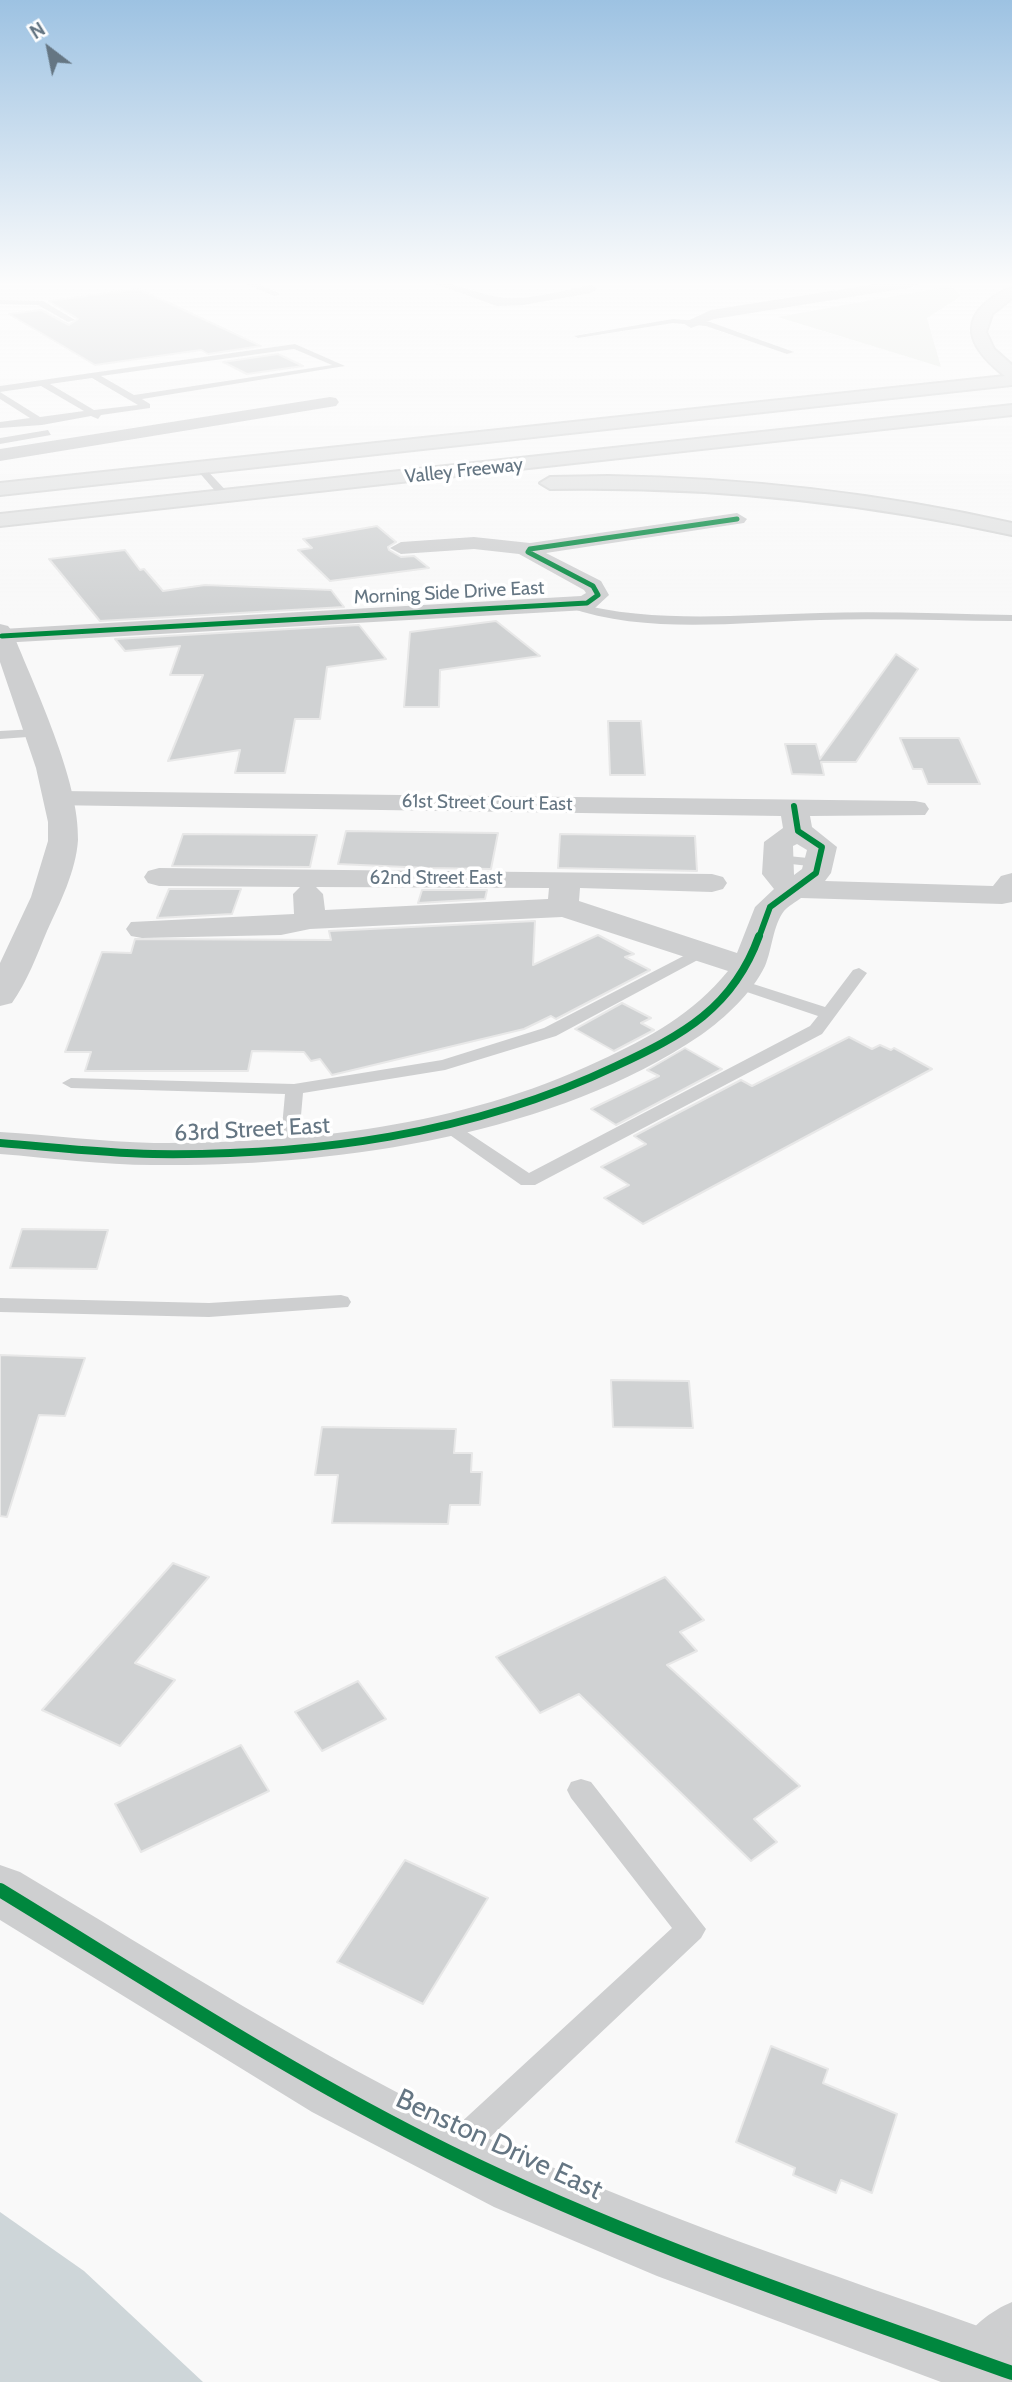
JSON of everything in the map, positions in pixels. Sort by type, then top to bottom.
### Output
[{"type":"highway","name":"Valley Freeway","points":[[0,489],[851,394]]},
{"type":"highway","name":"Valley Freeway","points":[[0,520],[29,521],[1012,410]]},
{"type":"highway","points":[[0,528],[29,521],[439,488],[593,482],[738,489],[849,500],[1012,529]]},
{"type":"street","points":[[0,455],[330,402]]},
{"type":"street","name":"Morning Side Drive East","points":[[1,633],[587,603],[598,595],[593,586],[528,552],[530,549],[737,519]]},
{"type":"street","points":[[401,548],[474,543],[530,549]]},
{"type":"street","points":[[0,996],[8,965],[57,865],[64,840],[59,799],[1,633]]},
{"type":"street","name":"61st Street Court East","points":[[59,799],[796,819],[915,809]]},
{"type":"street","points":[[743,976],[770,907],[791,889],[816,873],[822,847],[796,819],[779,842],[777,874],[791,889],[1009,894]]},
{"type":"street","name":"62nd Street East","points":[[159,877],[307,878],[564,893],[580,911],[701,952],[743,976]]},
{"type":"street","points":[[307,878],[310,920]]},
{"type":"street","name":"62nd Street East","points":[[142,929],[281,926],[310,920],[564,893],[712,883]]},
{"type":"street","name":"63rd Street East","points":[[0,1143],[152,1154],[289,1149],[359,1144],[446,1126],[503,1111],[585,1082],[645,1053],[688,1028],[743,976]]},
{"type":"street","name":"Benston Drive East","points":[[0,1890],[323,2085],[451,2152],[670,2248],[997,2349]]},
{"type":"lane","points":[[60,394],[109,424],[96,426]]},
{"type":"lane","points":[[0,425],[41,422],[147,406],[126,394]]},
{"type":"lane","points":[[133,398],[158,394]]},
{"type":"lane","points":[[0,395],[41,422]]},
{"type":"lane","points":[[0,440],[55,432]]},
{"type":"lane","points":[[200,468],[226,498]]},
{"type":"lane","points":[[570,605],[592,612],[671,621],[824,616],[1012,618]]},
{"type":"lane","points":[[0,735],[36,733]]},
{"type":"lane","points":[[778,859],[818,863]]},
{"type":"lane","points":[[71,1083],[294,1089],[445,1065],[550,1032],[701,952]]},
{"type":"lane","points":[[446,1126],[528,1181],[816,1030],[859,973]]},
{"type":"lane","points":[[743,976],[829,1014]]},
{"type":"lane","points":[[289,1149],[294,1089]]},
{"type":"lane","points":[[0,1306],[209,1310],[341,1302]]},
{"type":"lane","points":[[451,2152],[691,1929],[582,1790]]},
{"type":"shaded area","points":[[0,2212],[84,2271],[203,2382],[0,2382]]},
{"type":"building","points":[[377,526],[396,542],[388,547],[389,550],[401,557],[414,556],[429,568],[330,581],[298,550],[312,548],[303,539]]},
{"type":"building","points":[[125,550],[140,570],[144,569],[163,591],[205,585],[331,590],[344,607],[100,621],[49,559]]},
{"type":"building","points":[[496,621],[540,656],[440,670],[439,707],[404,707],[410,632]]},
{"type":"building","points":[[359,625],[386,659],[327,667],[320,719],[295,719],[285,773],[235,773],[240,750],[168,761],[203,675],[170,675],[180,646],[125,651],[115,639]]},
{"type":"building","points":[[896,654],[918,669],[856,762],[821,762],[824,775],[792,774],[785,744],[816,744],[820,759]]},
{"type":"building","points":[[608,721],[641,721],[645,775],[610,775]]},
{"type":"building","points":[[900,738],[959,738],[980,784],[928,784],[922,769],[913,769]]},
{"type":"building","points":[[346,831],[498,833],[491,869],[338,864]]},
{"type":"building","points":[[183,834],[317,835],[310,867],[172,866]]},
{"type":"building","points":[[560,834],[695,836],[697,871],[558,868]]},
{"type":"building","points":[[169,889],[241,889],[232,914],[157,918]]},
{"type":"building","points":[[422,890],[487,890],[485,899],[418,903]]},
{"type":"building","points":[[535,921],[533,965],[598,935],[634,954],[625,957],[650,970],[556,1019],[551,1016],[524,1029],[332,1075],[320,1059],[311,1061],[304,1052],[252,1051],[248,1071],[85,1071],[91,1052],[65,1052],[102,952],[131,953],[135,939],[331,940],[329,931]]},
{"type":"building","points":[[622,1003],[651,1018],[641,1023],[654,1030],[614,1051],[575,1029]]},
{"type":"building","points":[[849,1037],[872,1049],[880,1045],[891,1050],[894,1048],[932,1069],[643,1224],[604,1198],[629,1185],[601,1167],[646,1144],[634,1136],[741,1080],[752,1086]]},
{"type":"building","points":[[685,1048],[722,1069],[616,1125],[591,1109],[659,1076],[647,1070]]},
{"type":"building","points":[[22,1229],[108,1230],[97,1269],[10,1268]]},
{"type":"building","points":[[0,1355],[85,1358],[65,1416],[39,1415],[7,1517],[0,1516]]},
{"type":"building","points":[[611,1380],[689,1381],[693,1428],[613,1427]]},
{"type":"building","points":[[322,1427],[456,1429],[454,1453],[472,1453],[471,1472],[482,1472],[480,1505],[450,1505],[448,1524],[332,1523],[338,1475],[315,1475]]},
{"type":"building","points":[[173,1563],[209,1577],[135,1663],[175,1680],[120,1746],[42,1710]]},
{"type":"building","points":[[665,1577],[704,1620],[680,1632],[697,1651],[667,1665],[800,1786],[754,1819],[777,1842],[751,1861],[579,1694],[540,1713],[496,1657]]},
{"type":"building","points":[[358,1681],[386,1719],[322,1751],[295,1712]]},
{"type":"building","points":[[241,1745],[269,1791],[141,1852],[115,1804]]},
{"type":"building","points":[[405,1860],[488,1898],[423,2004],[337,1962]]},
{"type":"building","points":[[771,2046],[828,2069],[823,2083],[897,2114],[872,2193],[841,2180],[836,2193],[793,2175],[795,2168],[736,2142]]},
{"type":"cycle path","points":[[2,636],[587,603],[598,595],[593,586],[528,552],[530,549],[737,519]]},
{"type":"cycle path","points":[[0,1143],[152,1154],[312,1149],[402,1136],[522,1106],[585,1081],[688,1028],[718,1005],[748,967],[770,907],[816,873],[822,847],[798,831],[794,806]]},
{"type":"cycle path","points":[[0,1890],[278,2059],[449,2152],[657,2243],[1012,2373]]}]
